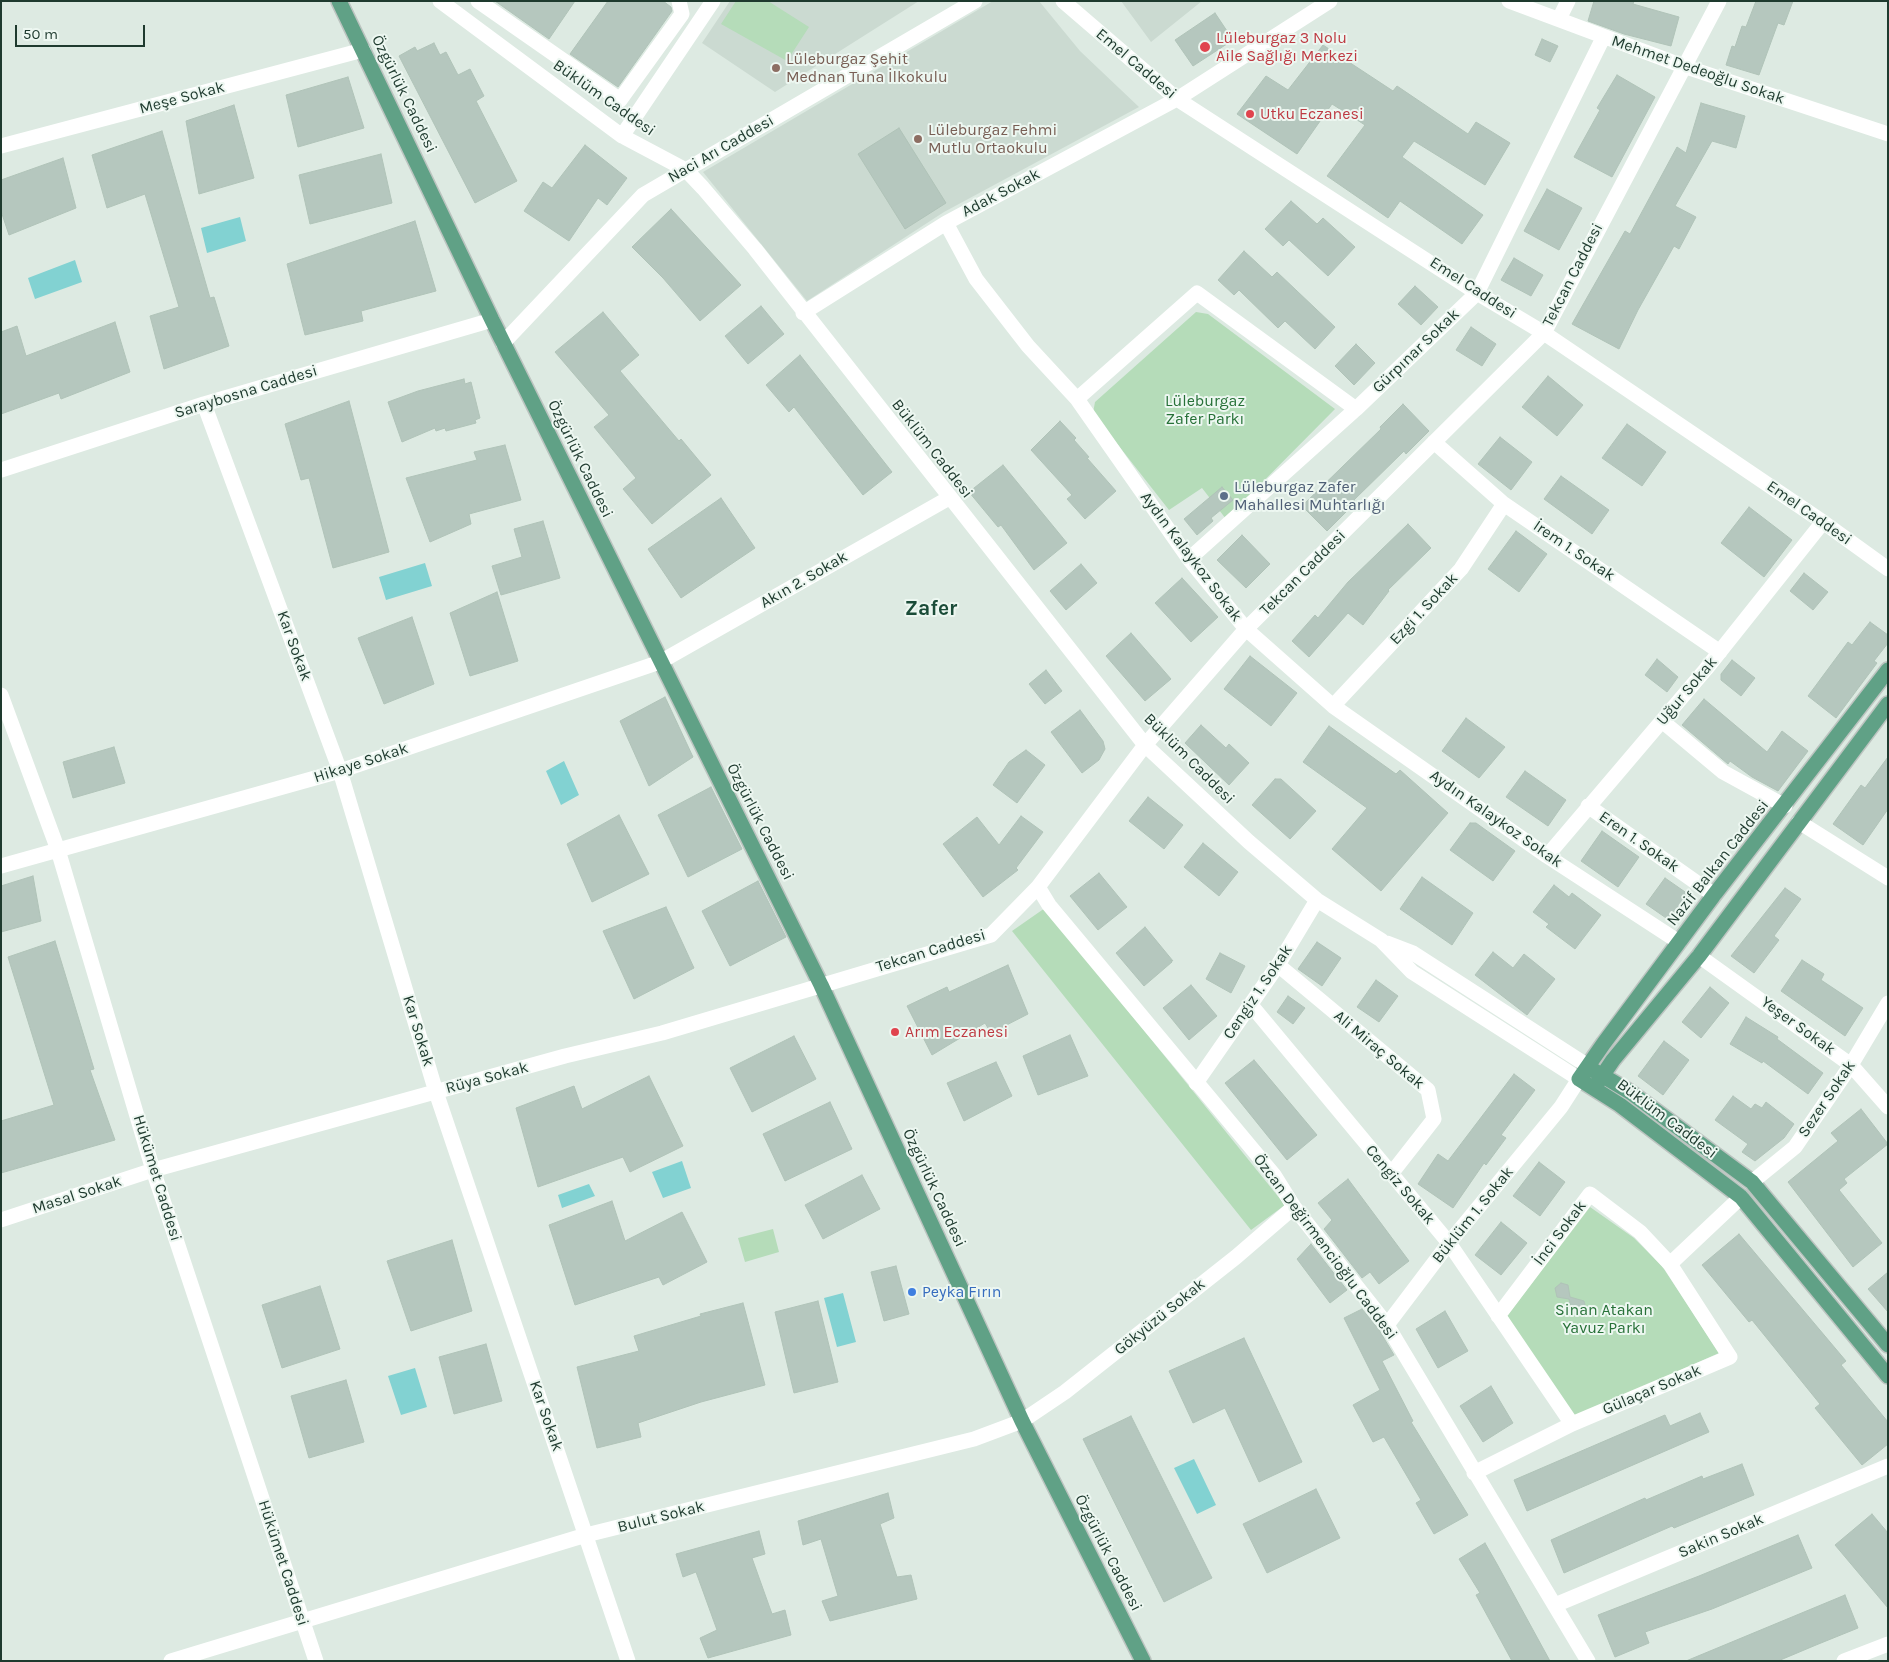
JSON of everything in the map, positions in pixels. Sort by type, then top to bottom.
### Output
[{"type":"main road","name":"Özgürlük Caddesi","points":[[339,1],[503,343],[822,985],[1022,1421],[1143,1661]]},
{"type":"main road","name":"Nazif Balkan Caddesi","points":[[1579,1079],[1714,895],[1785,806],[1888,670]]},
{"type":"main road","points":[[1594,1088],[1602,1075],[1698,956],[1888,704]]},
{"type":"main road","name":"Büklüm Caddesi","points":[[1588,1066],[1690,1134],[1752,1182],[1888,1345]]},
{"type":"main road","name":"Büklüm Caddesi","points":[[1579,1079],[1620,1105],[1741,1197],[1888,1376]]},
{"type":"street","name":"Büklüm Caddesi","points":[[440,1],[622,136],[686,170],[755,249],[1145,745],[1249,842],[1317,900],[1381,940],[1413,953],[1588,1066]]},
{"type":"street","points":[[478,1],[620,100],[680,8]]},
{"type":"street","points":[[622,136],[713,1]]},
{"type":"street","name":"Naci Arı Caddesi","points":[[503,343],[643,195],[975,1]]},
{"type":"street","name":"Emel Caddesi","points":[[1063,1],[1177,99],[1477,293],[1544,333],[1823,522],[1888,569]]},
{"type":"street","name":"Adak Sokak","points":[[803,312],[946,223],[1177,99],[1330,1]]},
{"type":"street","name":"Mehmet Dedeoğlu Sokak","points":[[1509,1],[1560,18],[1603,38],[1888,134]]},
{"type":"street","points":[[1560,18],[1568,1]]},
{"type":"street","name":"Tekcan Caddesi","points":[[822,985],[991,935],[1038,887],[1145,745],[1246,629],[1544,333],[1683,66],[1719,1]]},
{"type":"street","name":"Gürpınar Sokak","points":[[1189,559],[1356,409],[1477,293],[1603,38]]},
{"type":"street","name":"Meşe Sokak","points":[[1,146],[363,50]]},
{"type":"street","name":"Aydın Kalaykoz Sokak","points":[[946,223],[976,279],[1028,346],[1077,399],[1189,559],[1246,629],[1333,706],[1547,856],[1679,942]]},
{"type":"street","points":[[1077,399],[1197,293],[1356,409]]},
{"type":"street","name":"Saraybosna Caddesi","points":[[1,470],[204,404],[492,320]]},
{"type":"street","name":"Kar Sokak","points":[[204,404],[340,771],[436,1092],[628,1661]]},
{"type":"street","name":"İrem 1. Sokak","points":[[1434,442],[1504,504],[1720,652]]},
{"type":"street","name":"Akın 2. Sokak","points":[[660,662],[949,498]]},
{"type":"street","name":"Ezgi 1. Sokak","points":[[1333,706],[1461,569],[1504,504]]},
{"type":"street","name":"Uğur Sokak","points":[[1547,856],[1720,652],[1823,522]]},
{"type":"street","name":"Hikaye Sokak","points":[[1,866],[340,771],[660,662]]},
{"type":"street","name":"Hükümet Caddesi","points":[[1,694],[58,850],[153,1170],[316,1661]]},
{"type":"street","points":[[1662,721],[1723,772],[1785,806]]},
{"type":"street","name":"Eren 1. Sokak","points":[[1588,806],[1714,895]]},
{"type":"street","points":[[1799,822],[1888,878]]},
{"type":"street","name":"Özcan Değirmencioğlu Caddesi","points":[[1038,887],[1049,905],[1274,1175],[1294,1207],[1387,1325],[1588,1661]]},
{"type":"street","name":"Cengiz 1. Sokak","points":[[1196,1083],[1278,965],[1317,900]]},
{"type":"street","name":"Büklüm Caddesi","points":[[1381,940],[1412,972],[1579,1079]]},
{"type":"street","name":"Yeşer Sokak","points":[[1698,956],[1851,1065],[1888,1107]]},
{"type":"street","name":"Ali Miraç Sokak","points":[[1278,965],[1428,1090],[1434,1119],[1392,1174]]},
{"type":"street","name":"Rüya Sokak","points":[[153,1170],[436,1092],[662,1033],[822,985]]},
{"type":"street","name":"Sezer Sokak","points":[[1752,1182],[1795,1147],[1851,1065],[1888,1003]]},
{"type":"street","name":"Cengiz Sokak","points":[[1251,1005],[1449,1244],[1572,1424]]},
{"type":"street","name":"Büklüm 1. Sokak","points":[[1387,1325],[1449,1244],[1561,1107],[1579,1079]]},
{"type":"street","name":"Büklüm 1. Sokak","points":[[1561,1107],[1572,1098],[1594,1088]]},
{"type":"street","name":"Masal Sokak","points":[[1,1220],[153,1170]]},
{"type":"street","name":"İnci Sokak","points":[[1498,1316],[1590,1194],[1640,1232],[1670,1264]]},
{"type":"street","points":[[1670,1264],[1741,1197]]},
{"type":"street","name":"Gökyüzü Sokak","points":[[1022,1421],[1065,1392],[1236,1257],[1294,1207]]},
{"type":"street","name":"Gülaçar Sokak","points":[[1474,1472],[1572,1424],[1730,1357],[1670,1264]]},
{"type":"street","name":"Bulut Sokak","points":[[171,1661],[586,1535],[974,1439],[1022,1421]]},
{"type":"street","name":"Sakin Sokak","points":[[1555,1606],[1888,1466]]},
{"type":"street","points":[[1844,1661],[1888,1644]]},
{"type":"shaded area","name":"Lüleburgaz Şehit Mednan Tuna İlkokulu","points":[[730,1],[919,1],[775,92],[702,43]]},
{"type":"shaded area","name":"Lüleburgaz Fehmi Mutlu Ortaokulu","points":[[993,1],[1039,1],[1080,51],[1139,107],[944,212],[807,301],[703,172]]},
{"type":"shaded area","points":[[1121,1],[1202,1],[1151,42]]},
{"type":"green space","points":[[736,1],[768,1],[809,27],[787,61],[721,24]]},
{"type":"green space","name":"Lüleburgaz Zafer Parkı","points":[[1196,312],[1208,314],[1335,409],[1226,519],[1202,488],[1169,510],[1093,413],[1095,402]]},
{"type":"green space","points":[[1045,908],[1285,1205],[1251,1230],[1012,931]]},
{"type":"green space","name":"Sinan Atakan Yavuz Parkı","points":[[1590,1207],[1634,1238],[1662,1266],[1719,1353],[1575,1417],[1507,1316]]},
{"type":"green space","points":[[773,1229],[779,1252],[745,1262],[738,1238]]},
{"type":"water","points":[[240,217],[246,241],[207,253],[201,228]]},
{"type":"water","points":[[75,260],[82,282],[35,299],[28,278]]},
{"type":"water","points":[[425,563],[432,586],[386,600],[379,577]]},
{"type":"water","points":[[564,761],[579,795],[561,805],[546,771]]},
{"type":"water","points":[[682,1161],[691,1188],[663,1198],[652,1172]]},
{"type":"water","points":[[589,1184],[595,1196],[562,1208],[558,1195]]},
{"type":"water","points":[[843,1293],[856,1342],[837,1347],[824,1298]]},
{"type":"water","points":[[415,1368],[427,1407],[401,1415],[388,1376]]},
{"type":"water","points":[[1194,1459],[1216,1505],[1197,1514],[1174,1468]]},
{"type":"building","points":[[495,1],[575,1],[549,39]]},
{"type":"building","points":[[608,1],[663,1],[671,7],[672,11],[618,87],[570,54]]},
{"type":"building","points":[[1594,1],[1634,1],[1633,4],[1679,17],[1671,46],[1624,34],[1588,21]]},
{"type":"building","points":[[1756,1],[1793,1],[1784,25],[1778,23],[1759,75],[1726,65],[1732,46],[1735,47],[1742,26],[1746,27]]},
{"type":"building","points":[[1215,13],[1233,40],[1193,66],[1175,40]]},
{"type":"building","points":[[1542,39],[1558,46],[1550,62],[1535,55]]},
{"type":"building","points":[[434,43],[440,55],[446,52],[458,75],[470,69],[484,96],[476,101],[517,181],[475,203],[399,56],[415,47],[417,51]]},
{"type":"building","points":[[1323,45],[1393,91],[1397,86],[1468,134],[1476,122],[1510,143],[1485,185],[1414,141],[1402,157],[1483,215],[1462,244],[1400,201],[1388,218],[1327,176],[1365,125],[1332,104],[1297,154],[1237,114],[1266,76],[1288,90]]},
{"type":"building","points":[[1617,75],[1655,97],[1612,177],[1574,157],[1600,110],[1597,108]]},
{"type":"building","points":[[348,77],[364,128],[298,147],[286,95]]},
{"type":"building","points":[[1701,103],[1745,116],[1736,148],[1712,141],[1675,206],[1696,217],[1679,249],[1674,246],[1638,310],[1619,349],[1572,324],[1625,231],[1630,234],[1677,147],[1686,153]]},
{"type":"building","points":[[234,105],[254,178],[199,194],[186,121]]},
{"type":"building","points":[[899,128],[946,203],[905,229],[858,154]]},
{"type":"building","points":[[162,131],[210,298],[214,297],[229,346],[164,369],[150,316],[179,307],[145,194],[107,208],[92,155]]},
{"type":"building","points":[[585,145],[627,178],[607,205],[598,198],[569,241],[524,211],[543,182],[552,188]]},
{"type":"building","points":[[381,154],[392,203],[310,224],[299,175]]},
{"type":"building","points":[[63,158],[76,208],[9,235],[1,211],[1,180]]},
{"type":"building","points":[[1547,189],[1582,208],[1559,250],[1524,231]]},
{"type":"building","points":[[1291,201],[1317,224],[1323,218],[1355,247],[1328,276],[1289,240],[1283,246],[1265,229]]},
{"type":"building","points":[[671,209],[741,285],[700,321],[663,278],[632,247]]},
{"type":"building","points":[[415,221],[436,291],[361,311],[363,321],[305,335],[287,264]]},
{"type":"building","points":[[1244,251],[1272,277],[1277,272],[1335,327],[1315,349],[1285,321],[1278,328],[1239,290],[1234,295],[1218,280]]},
{"type":"building","points":[[1514,258],[1543,275],[1531,296],[1501,280]]},
{"type":"building","points":[[1415,286],[1438,307],[1421,325],[1398,304]]},
{"type":"building","points":[[761,306],[784,334],[748,364],[725,336]]},
{"type":"building","points":[[603,312],[639,355],[620,371],[679,441],[681,439],[711,475],[652,524],[623,489],[636,478],[594,427],[609,415],[555,352]]},
{"type":"building","points":[[115,322],[130,372],[61,399],[59,393],[1,414],[1,332],[17,326],[26,356]]},
{"type":"building","points":[[1471,327],[1496,344],[1482,366],[1456,350]]},
{"type":"building","points":[[1356,344],[1375,363],[1354,385],[1335,366]]},
{"type":"building","points":[[800,355],[892,472],[863,495],[794,407],[789,412],[766,385]]},
{"type":"building","points":[[1548,376],[1583,405],[1557,436],[1522,407]]},
{"type":"building","points":[[464,379],[465,384],[471,382],[480,418],[475,420],[476,423],[446,431],[445,428],[436,431],[435,428],[402,442],[388,402],[418,391]]},
{"type":"building","points":[[349,401],[389,552],[333,568],[309,478],[301,480],[285,424]]},
{"type":"building","points":[[1403,404],[1429,431],[1406,454],[1404,451],[1354,500],[1356,502],[1327,531],[1302,506],[1381,429],[1380,427]]},
{"type":"building","points":[[1060,421],[1076,438],[1074,440],[1089,457],[1087,458],[1116,491],[1085,519],[1067,499],[1072,495],[1031,450]]},
{"type":"building","points":[[1627,424],[1666,452],[1642,486],[1602,458]]},
{"type":"building","points":[[1500,437],[1532,462],[1511,490],[1478,464]]},
{"type":"building","points":[[505,445],[521,500],[469,514],[471,524],[430,542],[406,478],[477,460],[474,452]]},
{"type":"building","points":[[1003,465],[1067,543],[1034,570],[1001,525],[998,527],[969,492]]},
{"type":"building","points":[[1561,476],[1609,510],[1592,534],[1544,499]]},
{"type":"building","points":[[1222,487],[1233,500],[1211,518],[1213,521],[1197,535],[1184,519]]},
{"type":"building","points":[[721,498],[755,548],[681,598],[648,549]]},
{"type":"building","points":[[1749,507],[1792,540],[1764,577],[1721,543]]},
{"type":"building","points":[[543,521],[560,578],[501,595],[492,566],[522,557],[514,529]]},
{"type":"building","points":[[1408,524],[1431,548],[1388,590],[1363,625],[1348,613],[1309,657],[1292,641],[1315,615],[1318,618],[1348,582]]},
{"type":"building","points":[[1516,531],[1547,554],[1519,592],[1488,569]]},
{"type":"building","points":[[1242,535],[1270,564],[1246,588],[1217,560]]},
{"type":"building","points":[[1081,564],[1097,583],[1066,610],[1050,591]]},
{"type":"building","points":[[1804,573],[1828,592],[1813,610],[1790,591]]},
{"type":"building","points":[[1182,578],[1218,617],[1191,642],[1155,603]]},
{"type":"building","points":[[497,592],[518,661],[470,676],[450,613]]},
{"type":"building","points":[[412,617],[434,684],[384,704],[358,638]]},
{"type":"building","points":[[1870,622],[1888,635],[1888,643],[1874,661],[1877,663],[1836,718],[1808,696],[1848,642],[1852,645]]},
{"type":"building","points":[[1131,633],[1171,679],[1145,701],[1106,656]]},
{"type":"building","points":[[1250,656],[1297,693],[1271,726],[1224,689]]},
{"type":"building","points":[[1657,659],[1678,677],[1667,692],[1645,675]]},
{"type":"building","points":[[1732,660],[1755,678],[1741,696],[1721,680],[1721,674]]},
{"type":"building","points":[[1046,670],[1062,691],[1045,704],[1029,684]]},
{"type":"building","points":[[665,697],[693,757],[649,786],[620,721]]},
{"type":"building","points":[[1704,699],[1767,752],[1782,731],[1808,751],[1778,791],[1752,777],[1730,761],[1728,764],[1682,725]]},
{"type":"building","points":[[1080,710],[1103,741],[1105,749],[1099,760],[1082,773],[1051,732]]},
{"type":"building","points":[[1466,718],[1505,747],[1479,778],[1442,751]]},
{"type":"building","points":[[1201,725],[1226,748],[1229,744],[1249,763],[1229,785],[1185,743]]},
{"type":"building","points":[[1329,726],[1396,774],[1400,770],[1448,813],[1381,891],[1332,849],[1367,808],[1303,762]]},
{"type":"building","points":[[114,747],[125,783],[73,798],[63,762]]},
{"type":"building","points":[[1026,750],[1045,765],[1017,803],[993,785],[1009,762]]},
{"type":"building","points":[[1888,757],[1888,809],[1863,845],[1833,824],[1861,785],[1865,788]]},
{"type":"building","points":[[1525,771],[1566,800],[1548,826],[1506,797]]},
{"type":"building","points":[[1275,779],[1281,779],[1316,811],[1290,839],[1252,805]]},
{"type":"building","points":[[711,787],[742,849],[688,877],[658,815]]},
{"type":"building","points":[[1148,797],[1183,825],[1164,849],[1129,821]]},
{"type":"building","points":[[619,815],[649,874],[592,902],[567,844]]},
{"type":"building","points":[[1021,816],[1043,832],[1016,868],[1018,870],[983,897],[943,844],[977,817],[999,845]]},
{"type":"building","points":[[1470,823],[1476,823],[1515,851],[1493,881],[1450,850]]},
{"type":"building","points":[[1602,831],[1639,857],[1618,887],[1581,861]]},
{"type":"building","points":[[1203,843],[1238,872],[1219,896],[1184,867]]},
{"type":"building","points":[[1099,873],[1127,907],[1098,930],[1070,896]]},
{"type":"building","points":[[33,876],[41,921],[1,932],[1,886]]},
{"type":"building","points":[[1422,877],[1473,913],[1452,945],[1400,909]]},
{"type":"building","points":[[1665,878],[1688,894],[1669,920],[1646,904]]},
{"type":"building","points":[[758,881],[786,937],[730,966],[702,911]]},
{"type":"building","points":[[1554,885],[1569,897],[1572,893],[1601,915],[1575,949],[1546,927],[1549,924],[1533,912]]},
{"type":"building","points":[[1785,888],[1801,899],[1774,936],[1779,940],[1754,973],[1731,956]]},
{"type":"building","points":[[666,907],[694,968],[634,999],[603,931]]},
{"type":"building","points":[[1145,927],[1173,961],[1170,960],[1172,962],[1144,986],[1116,953]]},
{"type":"building","points":[[55,941],[94,1069],[90,1070],[115,1140],[1,1173],[1,1121],[54,1105],[8,957]]},
{"type":"building","points":[[1317,942],[1341,958],[1322,986],[1298,969]]},
{"type":"building","points":[[1493,952],[1513,968],[1524,954],[1555,979],[1527,1015],[1475,975]]},
{"type":"building","points":[[1220,953],[1245,966],[1231,993],[1206,979]]},
{"type":"building","points":[[1802,960],[1824,974],[1821,980],[1863,1008],[1845,1036],[1781,991]]},
{"type":"building","points":[[1008,965],[1028,1014],[991,1033],[985,1023],[932,1055],[907,1006],[947,987],[949,992]]},
{"type":"building","points":[[1376,980],[1398,996],[1379,1022],[1357,1007]]},
{"type":"building","points":[[1191,985],[1217,1016],[1189,1040],[1163,1008]]},
{"type":"building","points":[[1710,987],[1729,1003],[1701,1038],[1682,1022]]},
{"type":"building","points":[[1288,996],[1305,1008],[1293,1024],[1277,1012]]},
{"type":"building","points":[[1746,1017],[1778,1037],[1777,1039],[1823,1073],[1808,1094],[1763,1061],[1762,1063],[1730,1044]]},
{"type":"building","points":[[1070,1035],[1088,1076],[1038,1095],[1023,1056]]},
{"type":"building","points":[[794,1036],[816,1079],[752,1112],[730,1068]]},
{"type":"building","points":[[1664,1041],[1689,1060],[1663,1095],[1638,1076]]},
{"type":"building","points":[[1254,1060],[1317,1135],[1287,1160],[1225,1083]]},
{"type":"building","points":[[996,1062],[1012,1096],[964,1121],[947,1083]]},
{"type":"building","points":[[1514,1074],[1535,1090],[1501,1135],[1506,1138],[1486,1165],[1484,1163],[1453,1208],[1418,1184],[1438,1154],[1448,1161]]},
{"type":"building","points":[[649,1076],[683,1146],[630,1172],[623,1157],[538,1187],[516,1108],[574,1086],[582,1109]]},
{"type":"building","points":[[1733,1096],[1751,1109],[1755,1104],[1762,1108],[1766,1102],[1794,1124],[1784,1138],[1755,1161],[1742,1152],[1748,1144],[1715,1120]]},
{"type":"building","points":[[830,1102],[852,1149],[785,1181],[763,1134]]},
{"type":"building","points":[[1861,1109],[1888,1144],[1844,1179],[1847,1183],[1839,1190],[1882,1243],[1853,1267],[1788,1182],[1838,1141],[1831,1133]]},
{"type":"building","points":[[1539,1162],[1565,1182],[1540,1216],[1513,1196]]},
{"type":"building","points":[[862,1175],[880,1209],[823,1239],[805,1205]]},
{"type":"building","points":[[1348,1179],[1409,1261],[1379,1284],[1370,1272],[1362,1278],[1324,1229],[1332,1220],[1318,1203]]},
{"type":"building","points":[[612,1201],[625,1241],[682,1212],[707,1262],[663,1285],[659,1277],[575,1305],[549,1225]]},
{"type":"building","points":[[1501,1222],[1527,1243],[1501,1275],[1475,1255]]},
{"type":"building","points":[[1739,1234],[1846,1361],[1841,1365],[1888,1422],[1888,1444],[1862,1465],[1815,1408],[1820,1404],[1752,1320],[1749,1322],[1702,1265]]},
{"type":"building","points":[[452,1240],[472,1311],[411,1331],[387,1261]]},
{"type":"building","points":[[1311,1244],[1347,1290],[1330,1303],[1297,1259]]},
{"type":"building","points":[[896,1266],[909,1314],[884,1321],[871,1272]]},
{"type":"building","points":[[1888,1272],[1888,1312],[1868,1289]]},
{"type":"building","points":[[1561,1283],[1568,1285],[1570,1297],[1584,1301],[1586,1309],[1580,1315],[1572,1313],[1569,1299],[1557,1297],[1555,1288]]},
{"type":"building","points":[[320,1286],[340,1349],[282,1368],[262,1305]]},
{"type":"building","points":[[818,1301],[838,1382],[794,1393],[775,1312]]},
{"type":"building","points":[[743,1303],[765,1385],[701,1402],[638,1423],[641,1437],[597,1448],[577,1367],[639,1351],[634,1336],[701,1316],[700,1314]]},
{"type":"building","points":[[1362,1309],[1379,1330],[1394,1355],[1382,1361],[1413,1421],[1411,1422],[1468,1515],[1434,1534],[1416,1503],[1421,1500],[1384,1437],[1373,1442],[1353,1405],[1380,1390],[1344,1318]]},
{"type":"building","points":[[1445,1311],[1468,1351],[1438,1368],[1416,1329]]},
{"type":"building","points":[[1244,1338],[1302,1462],[1259,1482],[1225,1408],[1193,1423],[1169,1371]]},
{"type":"building","points":[[486,1344],[502,1401],[454,1414],[439,1357]]},
{"type":"building","points":[[346,1380],[364,1442],[309,1458],[291,1396]]},
{"type":"building","points":[[1491,1386],[1513,1423],[1483,1442],[1460,1406]]},
{"type":"building","points":[[1700,1413],[1709,1432],[1527,1511],[1514,1480],[1665,1415],[1670,1426]]},
{"type":"building","points":[[1131,1416],[1212,1578],[1164,1602],[1083,1439]]},
{"type":"building","points":[[1742,1464],[1754,1495],[1674,1528],[1672,1526],[1564,1573],[1551,1540],[1645,1498],[1646,1500],[1702,1476],[1703,1479]]},
{"type":"building","points":[[1316,1489],[1340,1538],[1267,1573],[1243,1524]]},
{"type":"building","points":[[888,1493],[894,1518],[880,1524],[897,1577],[911,1575],[917,1599],[830,1621],[822,1601],[838,1596],[821,1539],[803,1545],[798,1521]]},
{"type":"building","points":[[1872,1514],[1888,1533],[1888,1608],[1835,1545]]},
{"type":"building","points":[[759,1531],[765,1554],[752,1558],[772,1614],[785,1610],[791,1635],[708,1658],[700,1638],[717,1630],[696,1572],[683,1577],[676,1554]]},
{"type":"building","points":[[1798,1535],[1812,1568],[1712,1609],[1645,1632],[1649,1643],[1615,1657],[1598,1615]]},
{"type":"building","points":[[1485,1543],[1550,1661],[1512,1661],[1476,1595],[1480,1593],[1459,1559]]},
{"type":"building","points":[[1845,1595],[1858,1628],[1778,1661],[1686,1661]]},
{"type":"place","name":"Lüleburgaz 3 Nolu Aile Sağlığı Merkezi","points":[[1205,47]]},
{"type":"place","name":"Lüleburgaz Şehit Mednan Tuna İlkokulu","points":[[776,68]]},
{"type":"place","name":"Utku Eczanesi","points":[[1250,114]]},
{"type":"place","name":"Lüleburgaz Fehmi Mutlu Ortaokulu","points":[[918,139]]},
{"type":"place","name":"Lüleburgaz Zafer Mahallesi Muhtarlığı","points":[[1224,496]]},
{"type":"place","name":"Arım Eczanesi","points":[[895,1032]]},
{"type":"place","name":"Peyka Fırın","points":[[912,1292]]},
{"type":"district","name":"Zafer","points":[[931,609]]}]
